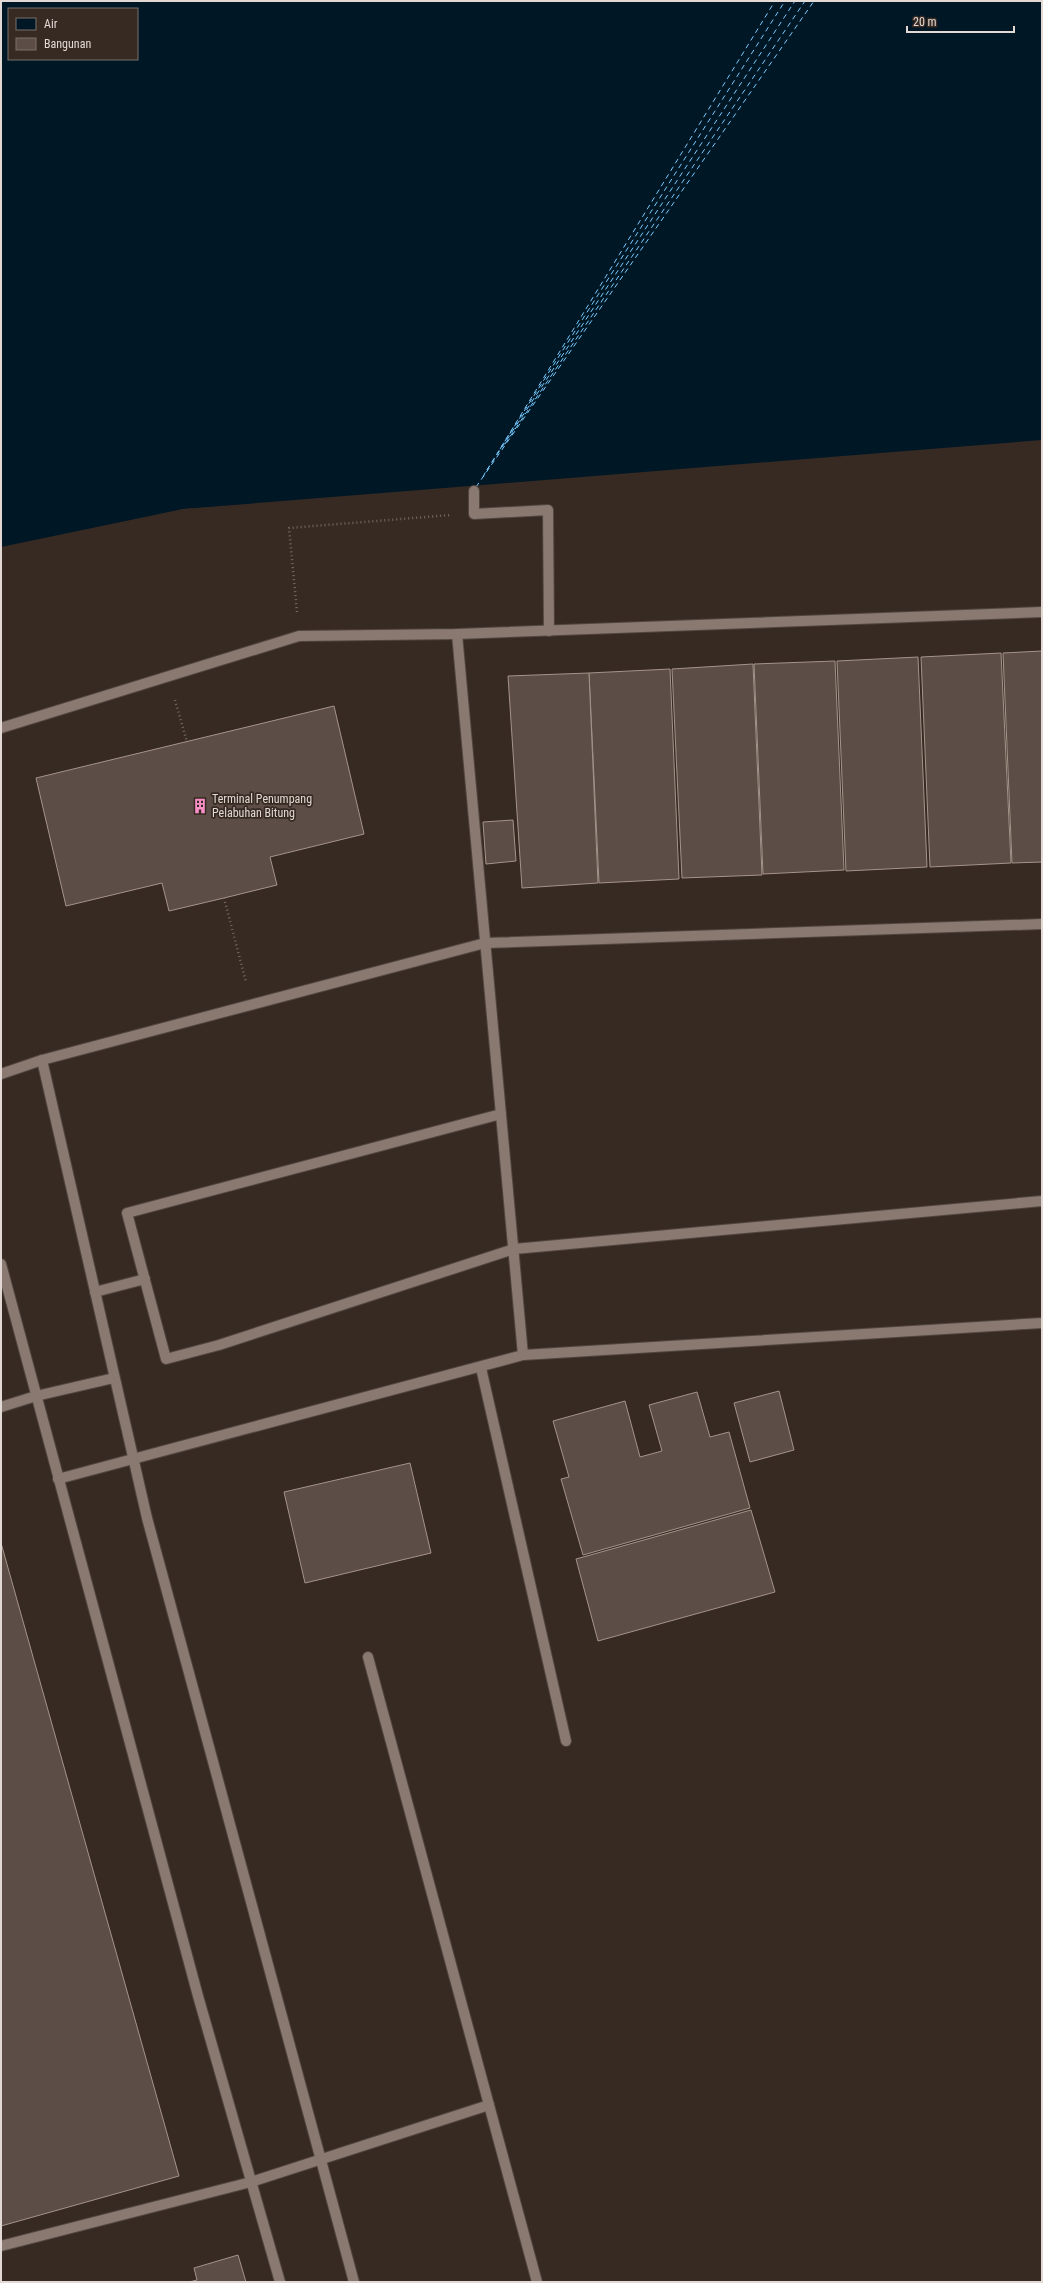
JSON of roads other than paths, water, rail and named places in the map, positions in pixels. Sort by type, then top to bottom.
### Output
[{"type":"lane","points":[[474,491],[474,514],[548,510],[549,630]]},
{"type":"lane","points":[[1,728],[299,636],[457,634],[1042,612]]},
{"type":"lane","points":[[457,634],[523,1355]]},
{"type":"lane","points":[[1,1074],[42,1060],[486,943],[1042,924]]},
{"type":"lane","points":[[42,1060],[133,1460],[319,2158],[354,2282]]},
{"type":"lane","points":[[501,1114],[126,1213],[166,1358],[218,1344],[514,1249],[1042,1201]]},
{"type":"lane","points":[[1,1264],[58,1479],[251,2182],[280,2282]]},
{"type":"lane","points":[[95,1292],[145,1279]]},
{"type":"lane","points":[[58,1479],[480,1368],[523,1355],[1042,1323]]},
{"type":"lane","points":[[480,1368],[566,1741]]},
{"type":"lane","points":[[1,1407],[36,1396],[114,1378]]},
{"type":"lane","points":[[368,1657],[537,2282]]},
{"type":"lane","points":[[1,2246],[251,2182],[319,2158],[489,2105]]},
{"type":"water","points":[[1,1],[1042,1],[1042,440],[183,509],[1,547]]},
{"type":"place","name":"Terminal Penumpang Pelabuhan Bitung","points":[[200,806]]}]
